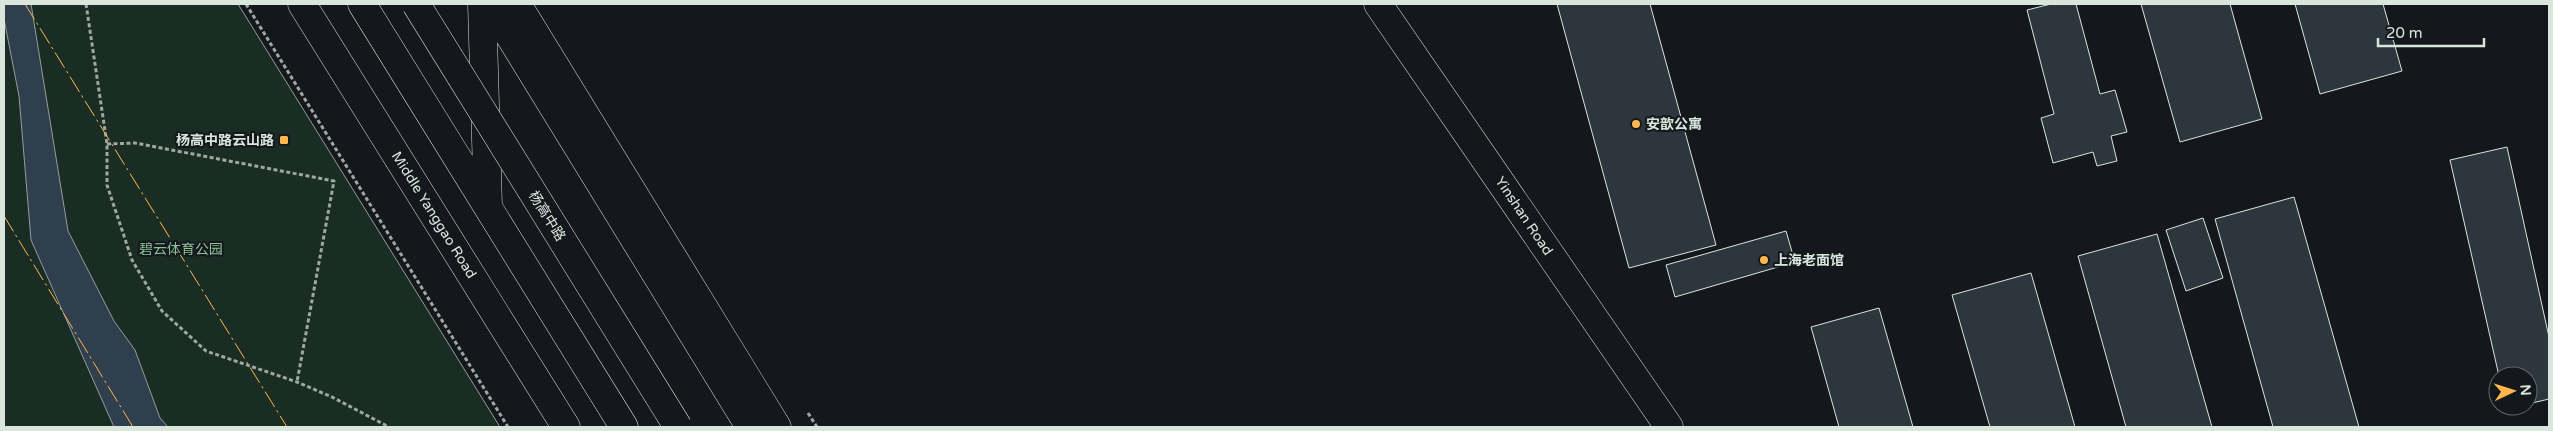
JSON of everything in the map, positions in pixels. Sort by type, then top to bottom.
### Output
[{"type":"main road","name":"Middle Yanggao Road","points":[[302,4],[566,427]]},
{"type":"main road","points":[[362,4],[624,427]]},
{"type":"main road","name":"杨高中路","points":[[416,4],[678,427]]},
{"type":"main road","points":[[482,4],[488,208]]},
{"type":"main road","points":[[490,4],[750,427]]},
{"type":"main road","points":[[517,4],[777,427]]},
{"type":"main road","name":"Yinshan Road","points":[[1378,4],[1669,427]]},
{"type":"path","points":[[86,4],[107,144],[107,185],[132,260],[162,310],[206,351],[297,382],[389,427]]},
{"type":"path","points":[[246,4],[508,427]]},
{"type":"path","points":[[107,144],[135,143],[334,181],[297,382]]},
{"type":"green space","name":"碧云体育公园","points":[[4,4],[238,4],[500,427],[4,427]]},
{"type":"water","points":[[4,4],[31,4],[68,231],[114,321],[135,350],[160,418],[168,427],[114,427],[31,240],[19,96],[4,19]]},
{"type":"building","name":"安歆公寓","points":[[1557,4],[1650,4],[1716,245],[1629,268]]},
{"type":"building","points":[[2051,4],[2076,4],[2100,94],[2115,90],[2127,132],[2111,136],[2117,161],[2097,166],[2093,152],[2053,163],[2041,118],[2054,114],[2027,10]]},
{"type":"building","points":[[2141,4],[2230,4],[2262,119],[2180,142]]},
{"type":"building","points":[[2295,4],[2383,4],[2402,71],[2320,94]]},
{"type":"building","points":[[2507,147],[2549,337],[2549,399],[2538,402],[2538,366],[2497,366],[2450,160]]},
{"type":"building","points":[[2294,197],[2359,427],[2273,427],[2215,219]]},
{"type":"building","points":[[2203,218],[2223,278],[2186,291],[2166,230]]},
{"type":"building","points":[[1786,231],[1795,262],[1675,297],[1666,265]]},
{"type":"building","points":[[2157,234],[2212,427],[2126,427],[2078,256]]},
{"type":"building","points":[[2031,273],[2075,427],[1990,427],[1952,295]]},
{"type":"building","points":[[1879,308],[1913,427],[1839,427],[1811,327]]},
{"type":"power","points":[[25,4],[287,427]]},
{"type":"power","points":[[4,216],[133,427]]},
{"type":"place","name":"安歆公寓","points":[[1636,124]]},
{"type":"place","name":"杨高中路云山路","points":[[284,140]]},
{"type":"place","name":"上海老面馆","points":[[1764,260]]}]
